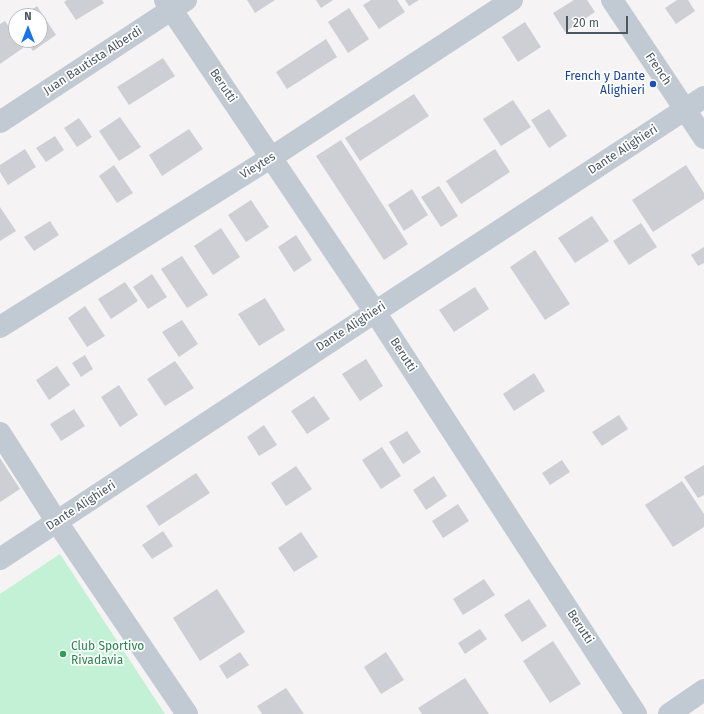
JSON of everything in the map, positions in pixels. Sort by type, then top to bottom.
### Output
[{"type":"street","name":"Vieytes","points":[[0,327],[272,157],[512,0]]},
{"type":"street","name":"French","points":[[612,0],[704,138]]},
{"type":"street","name":"Berutti","points":[[174,3],[272,157],[375,312],[636,714]]},
{"type":"street","name":"Juan Bautista Alberdi","points":[[0,122],[174,3]]},
{"type":"street","name":"Dante Alighieri","points":[[0,559],[704,97]]},
{"type":"street","points":[[0,433],[186,714]]},
{"type":"street","points":[[669,714],[704,690]]},
{"type":"green space","name":"Club Sportivo Rivadavia","points":[[60,554],[165,714],[0,714],[0,594]]},
{"type":"building","points":[[67,0],[102,0],[104,3],[76,20],[64,2]]},
{"type":"building","points":[[247,0],[275,0],[255,13]]},
{"type":"building","points":[[316,0],[333,0],[321,8]]},
{"type":"building","points":[[371,0],[397,0],[405,12],[379,29],[363,5]]},
{"type":"building","points":[[405,0],[419,0],[409,6]]},
{"type":"building","points":[[574,0],[587,0],[595,12],[565,32],[553,13]]},
{"type":"building","points":[[677,0],[688,0],[695,11],[676,24],[665,8]]},
{"type":"building","points":[[349,8],[369,39],[348,53],[328,22]]},
{"type":"building","points":[[5,21],[8,25],[8,48],[23,48],[0,64],[0,24]]},
{"type":"building","points":[[525,22],[541,47],[518,62],[502,37]]},
{"type":"building","points":[[48,23],[56,35],[48,41]]},
{"type":"building","points":[[326,39],[337,57],[287,89],[276,72]]},
{"type":"building","points":[[163,58],[175,76],[129,105],[117,87]]},
{"type":"building","points":[[414,94],[429,116],[360,161],[345,138]]},
{"type":"building","points":[[513,100],[531,127],[501,146],[483,119]]},
{"type":"building","points":[[549,109],[567,136],[549,148],[531,120]]},
{"type":"building","points":[[120,117],[141,147],[119,161],[99,131]]},
{"type":"building","points":[[79,118],[92,137],[77,147],[64,128]]},
{"type":"building","points":[[189,129],[203,149],[162,176],[149,155]]},
{"type":"building","points":[[55,136],[64,150],[46,162],[36,148]]},
{"type":"building","points":[[341,140],[408,244],[384,260],[316,156]]},
{"type":"building","points":[[25,149],[36,167],[8,185],[0,172],[0,165]]},
{"type":"building","points":[[495,149],[510,172],[461,204],[446,181]]},
{"type":"building","points":[[114,165],[133,193],[117,203],[99,176]]},
{"type":"building","points":[[686,165],[704,193],[704,199],[653,232],[632,200]]},
{"type":"building","points":[[439,186],[458,216],[441,227],[421,197]]},
{"type":"building","points":[[412,189],[428,215],[404,231],[388,205]]},
{"type":"building","points":[[251,200],[269,227],[246,242],[228,215]]},
{"type":"building","points":[[0,207],[16,231],[0,241]]},
{"type":"building","points":[[592,216],[609,241],[575,263],[558,238]]},
{"type":"building","points":[[50,221],[59,235],[34,251],[24,237]]},
{"type":"building","points":[[641,223],[657,247],[629,265],[613,241]]},
{"type":"building","points":[[221,228],[240,257],[213,275],[194,246]]},
{"type":"building","points":[[296,235],[312,260],[294,272],[278,247]]},
{"type":"building","points":[[704,247],[704,263],[698,266],[691,255]]},
{"type":"building","points":[[535,250],[570,304],[545,320],[510,267]]},
{"type":"building","points":[[182,256],[208,295],[187,308],[161,269]]},
{"type":"building","points":[[152,274],[167,297],[148,309],[133,287]]},
{"type":"building","points":[[125,282],[138,301],[111,319],[98,299]]},
{"type":"building","points":[[475,287],[489,309],[454,332],[439,310]]},
{"type":"building","points":[[265,298],[285,330],[259,346],[238,314]]},
{"type":"building","points":[[85,306],[105,336],[87,347],[68,318]]},
{"type":"building","points":[[182,320],[198,344],[179,357],[162,332]]},
{"type":"building","points":[[85,355],[93,369],[81,377],[72,363]]},
{"type":"building","points":[[366,359],[383,386],[360,401],[342,374]]},
{"type":"building","points":[[175,361],[194,388],[165,406],[147,379]]},
{"type":"building","points":[[57,366],[70,385],[49,400],[36,380]]},
{"type":"building","points":[[534,373],[545,391],[514,411],[503,394]]},
{"type":"building","points":[[119,385],[138,415],[120,427],[101,397]]},
{"type":"building","points":[[314,396],[330,419],[307,434],[291,411]]},
{"type":"building","points":[[74,409],[85,426],[61,441],[50,424]]},
{"type":"building","points":[[619,415],[628,429],[602,446],[592,432]]},
{"type":"building","points":[[264,425],[277,445],[259,456],[247,437]]},
{"type":"building","points":[[407,431],[421,452],[403,464],[389,442]]},
{"type":"building","points":[[382,447],[401,476],[381,489],[362,460]]},
{"type":"building","points":[[0,458],[20,489],[0,502]]},
{"type":"building","points":[[562,460],[570,472],[550,485],[542,473]]},
{"type":"building","points":[[704,465],[704,495],[698,498],[684,477]]},
{"type":"building","points":[[296,466],[312,489],[286,506],[271,483]]},
{"type":"building","points":[[196,473],[210,493],[159,526],[146,506]]},
{"type":"building","points":[[434,476],[447,496],[426,510],[413,490]]},
{"type":"building","points":[[682,481],[704,514],[704,527],[673,547],[645,505]]},
{"type":"building","points":[[458,504],[469,521],[443,538],[432,521]]},
{"type":"building","points":[[163,531],[173,546],[152,559],[142,545]]},
{"type":"building","points":[[301,532],[318,557],[294,572],[278,548]]},
{"type":"building","points":[[484,579],[495,595],[463,615],[453,599]]},
{"type":"building","points":[[217,589],[245,632],[200,661],[173,618]]},
{"type":"building","points":[[529,599],[547,626],[522,642],[504,615]]},
{"type":"building","points":[[480,629],[487,639],[465,654],[458,643]]},
{"type":"building","points":[[553,641],[581,684],[550,703],[523,661]]},
{"type":"building","points":[[240,652],[249,665],[227,679],[219,666]]},
{"type":"building","points":[[386,652],[404,680],[381,694],[364,667]]},
{"type":"building","points":[[465,678],[489,714],[422,714],[418,708]]},
{"type":"building","points":[[286,688],[304,714],[262,714],[257,706]]},
{"type":"place","name":"French y Dante Alighieri","points":[[653,84]]},
{"type":"place","name":"Club Sportivo Rivadavia","points":[[63,654]]}]
